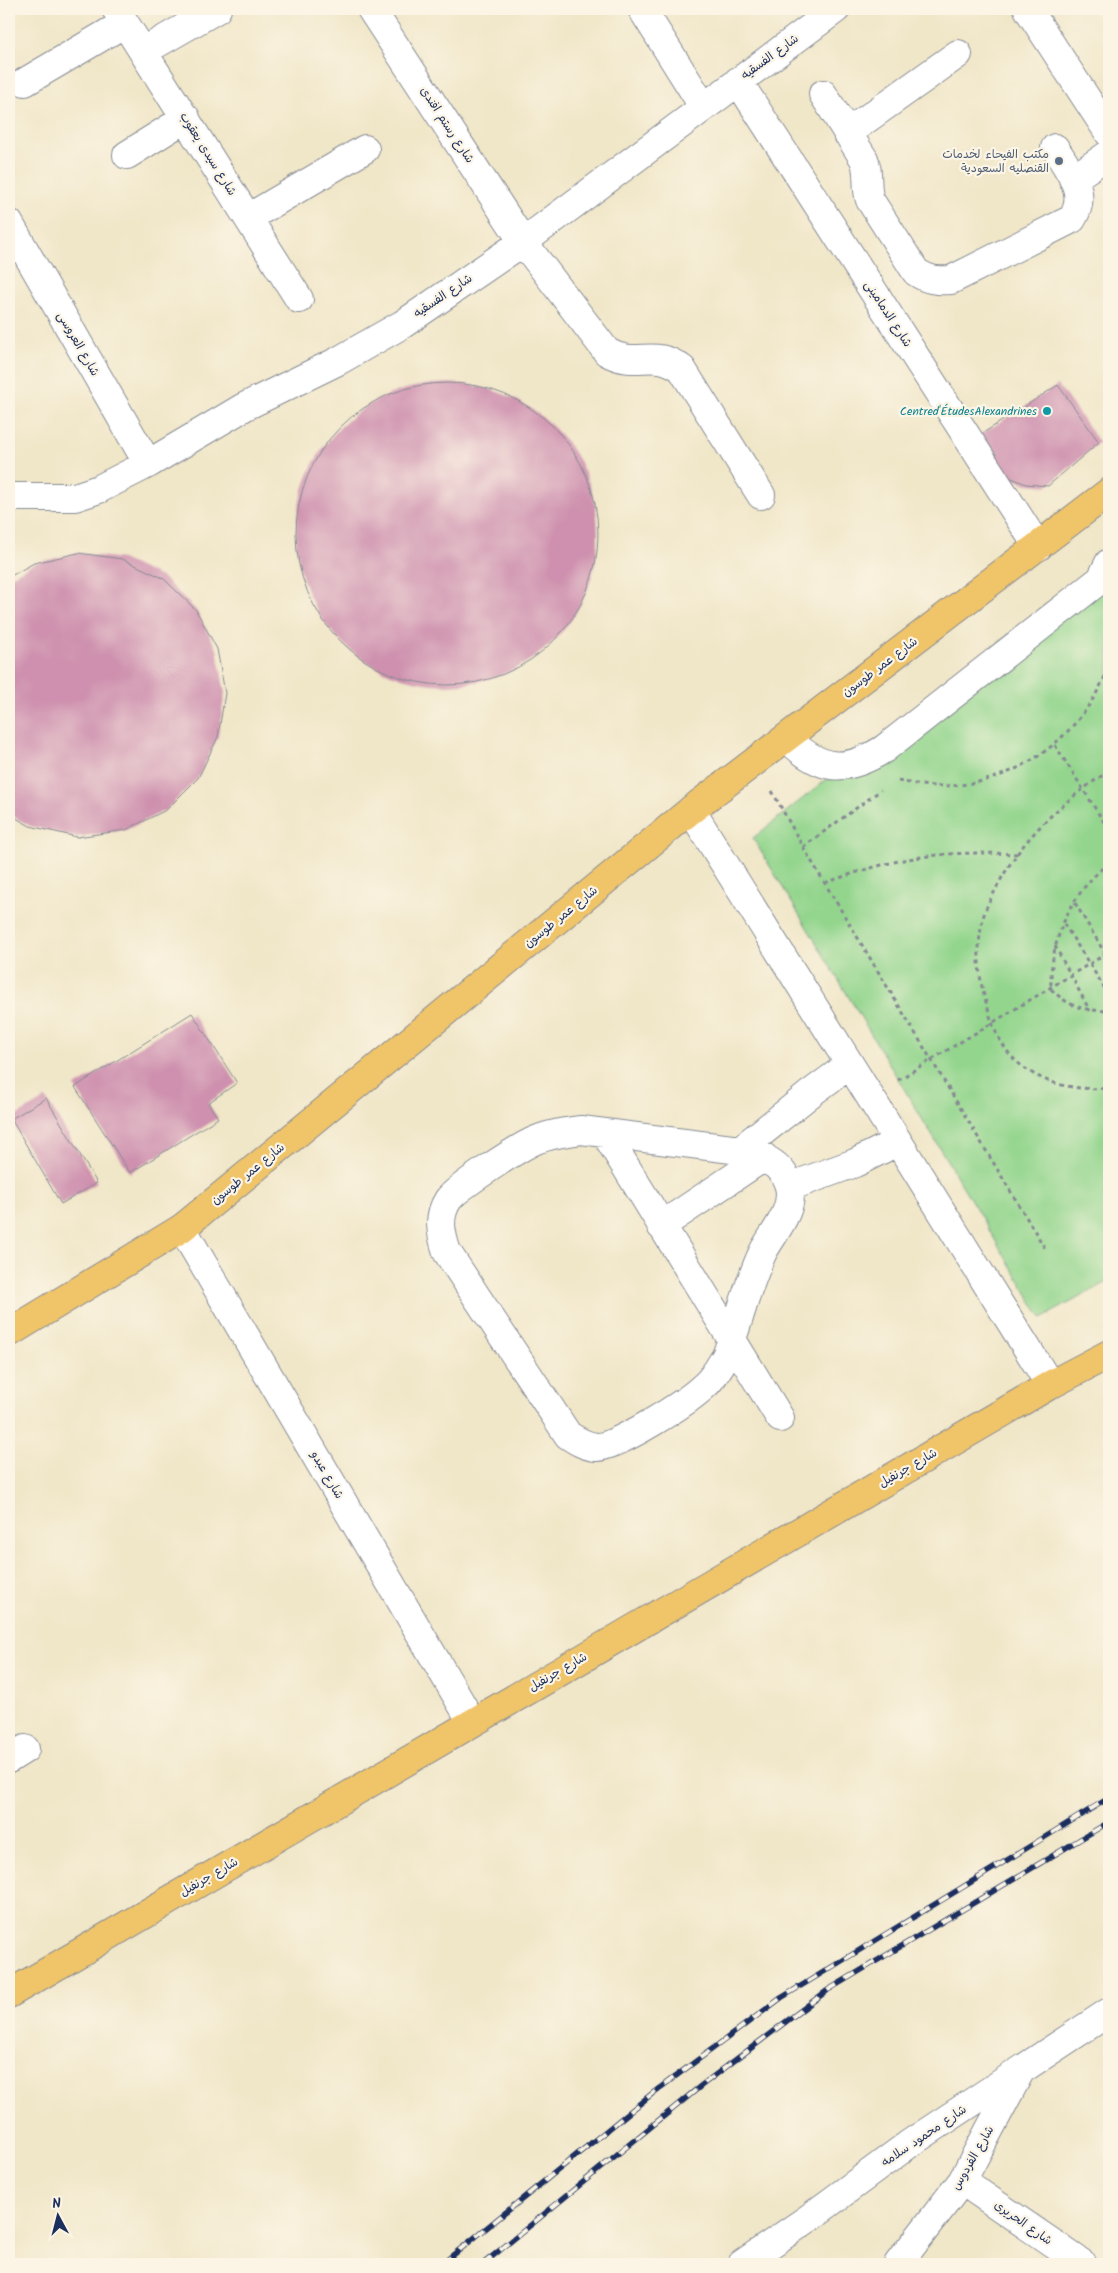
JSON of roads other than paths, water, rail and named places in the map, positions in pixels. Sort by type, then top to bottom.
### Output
[{"type":"main road","name":"شارع عمر طوسون","points":[[9,1333],[182,1228],[692,810],[1038,547],[1108,498]]},
{"type":"main road","name":"شارع جرنفيل","points":[[9,1994],[1050,1385],[1109,1354]]},
{"type":"street","points":[[144,51],[217,9]]},
{"type":"street","name":"شارع رستم افندى","points":[[371,9],[523,242],[607,352],[618,358],[631,361],[657,357],[670,361],[682,369],[761,495]]},
{"type":"street","points":[[642,9],[703,106]]},
{"type":"street","name":"شارع الفسقيه","points":[[9,497],[75,497],[99,489],[148,464],[244,407],[338,361],[403,324],[523,242],[703,106],[836,9]]},
{"type":"street","points":[[1028,9],[1109,133]]},
{"type":"street","points":[[25,82],[121,16]]},
{"type":"street","name":"شارع سيدى يعقوب","points":[[121,16],[299,300]]},
{"type":"street","points":[[848,133],[958,54]]},
{"type":"street","name":"شارع الدمامينى","points":[[738,81],[1038,547]]},
{"type":"street","points":[[824,94],[867,167],[867,191],[870,200],[916,272],[926,279],[938,281],[951,280],[1072,219],[1078,210],[1079,189],[1055,148]]},
{"type":"street","points":[[127,155],[186,118]]},
{"type":"street","points":[[248,218],[365,149]]},
{"type":"street","points":[[1073,179],[1109,154]]},
{"type":"street","name":"شارع العروسى","points":[[9,223],[148,464]]},
{"type":"street","points":[[787,738],[802,753],[822,763],[844,766],[865,761],[884,750],[1101,579],[1109,563]]},
{"type":"street","points":[[692,810],[849,1066],[1050,1385]]},
{"type":"street","points":[[661,1226],[752,1154],[810,1093],[849,1066]]},
{"type":"street","points":[[581,1130],[604,1133],[752,1154],[782,1171],[789,1187],[789,1204],[763,1252],[726,1356],[717,1372],[692,1397],[613,1444],[597,1447],[582,1444],[568,1435],[559,1422],[447,1252],[441,1235],[441,1217],[448,1200],[460,1188],[534,1140],[557,1133],[581,1130]]},
{"type":"street","points":[[604,1133],[780,1418]]},
{"type":"street","points":[[789,1187],[855,1163],[897,1142]]},
{"type":"street","name":"شارع عبدو","points":[[182,1228],[472,1722]]},
{"type":"street","name":"شارع محمود سلامه","points":[[742,2264],[809,2218],[909,2144],[1109,2012]]},
{"type":"street","name":"شارع الفردوس","points":[[898,2264],[962,2181],[1022,2070]]},
{"type":"street","name":"شارع الحريرى","points":[[962,2181],[1083,2264]]},
{"type":"railway","points":[[442,2264],[653,2093],[781,1998],[1109,1798]]},
{"type":"railway","points":[[483,2264],[702,2085],[828,1990],[1109,1822]]},
{"type":"place","name":"مكتب الفيحاء لخدمات القنصليه السعودية","points":[[1059,161]]},
{"type":"place","name":"Centred'ÉtudesAlexandrines","points":[[1047,411]]}]
